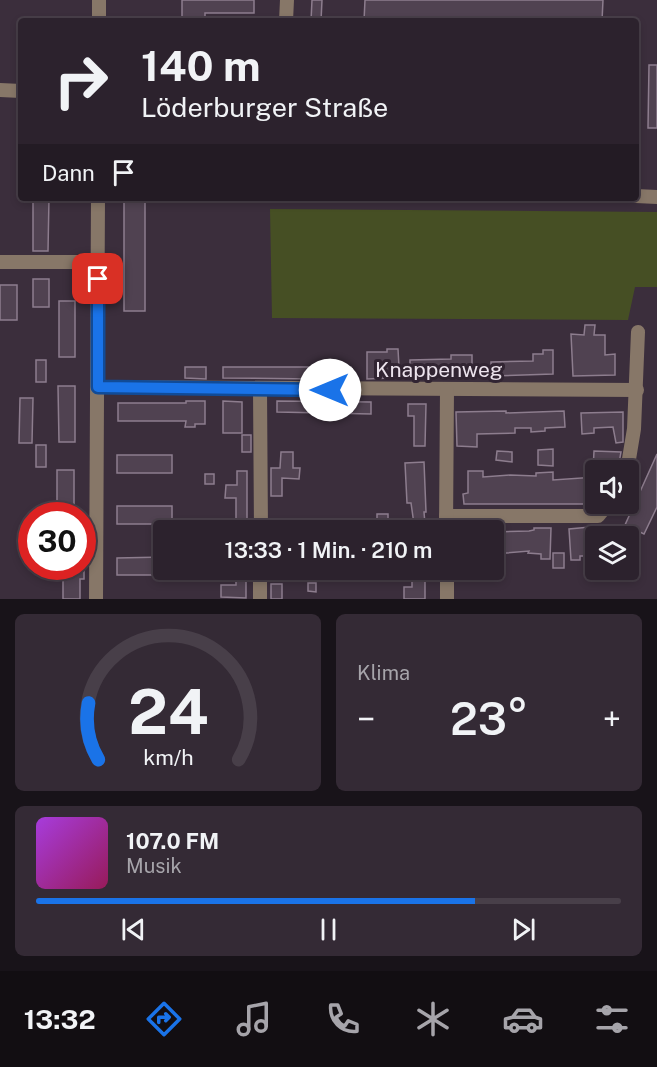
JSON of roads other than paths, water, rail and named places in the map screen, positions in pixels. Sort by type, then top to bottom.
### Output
[{"type":"street","points":[[99,0],[99,18]]},
{"type":"street","points":[[286,18],[287,0]]},
{"type":"street","points":[[0,90],[18,91]]},
{"type":"street","points":[[639,196],[657,196]]},
{"type":"street","points":[[96,599],[98,201]]},
{"type":"street","points":[[0,262],[98,262]]},
{"type":"street","points":[[629,460],[637,390],[638,332]]},
{"type":"street","name":"Knappenweg","points":[[98,387],[637,390]]},
{"type":"street","points":[[260,389],[261,520]]},
{"type":"street","points":[[447,390],[447,520]]},
{"type":"street","points":[[447,516],[598,516],[600,514]]},
{"type":"street","points":[[260,580],[260,599]]},
{"type":"street","points":[[447,580],[447,599]]}]
